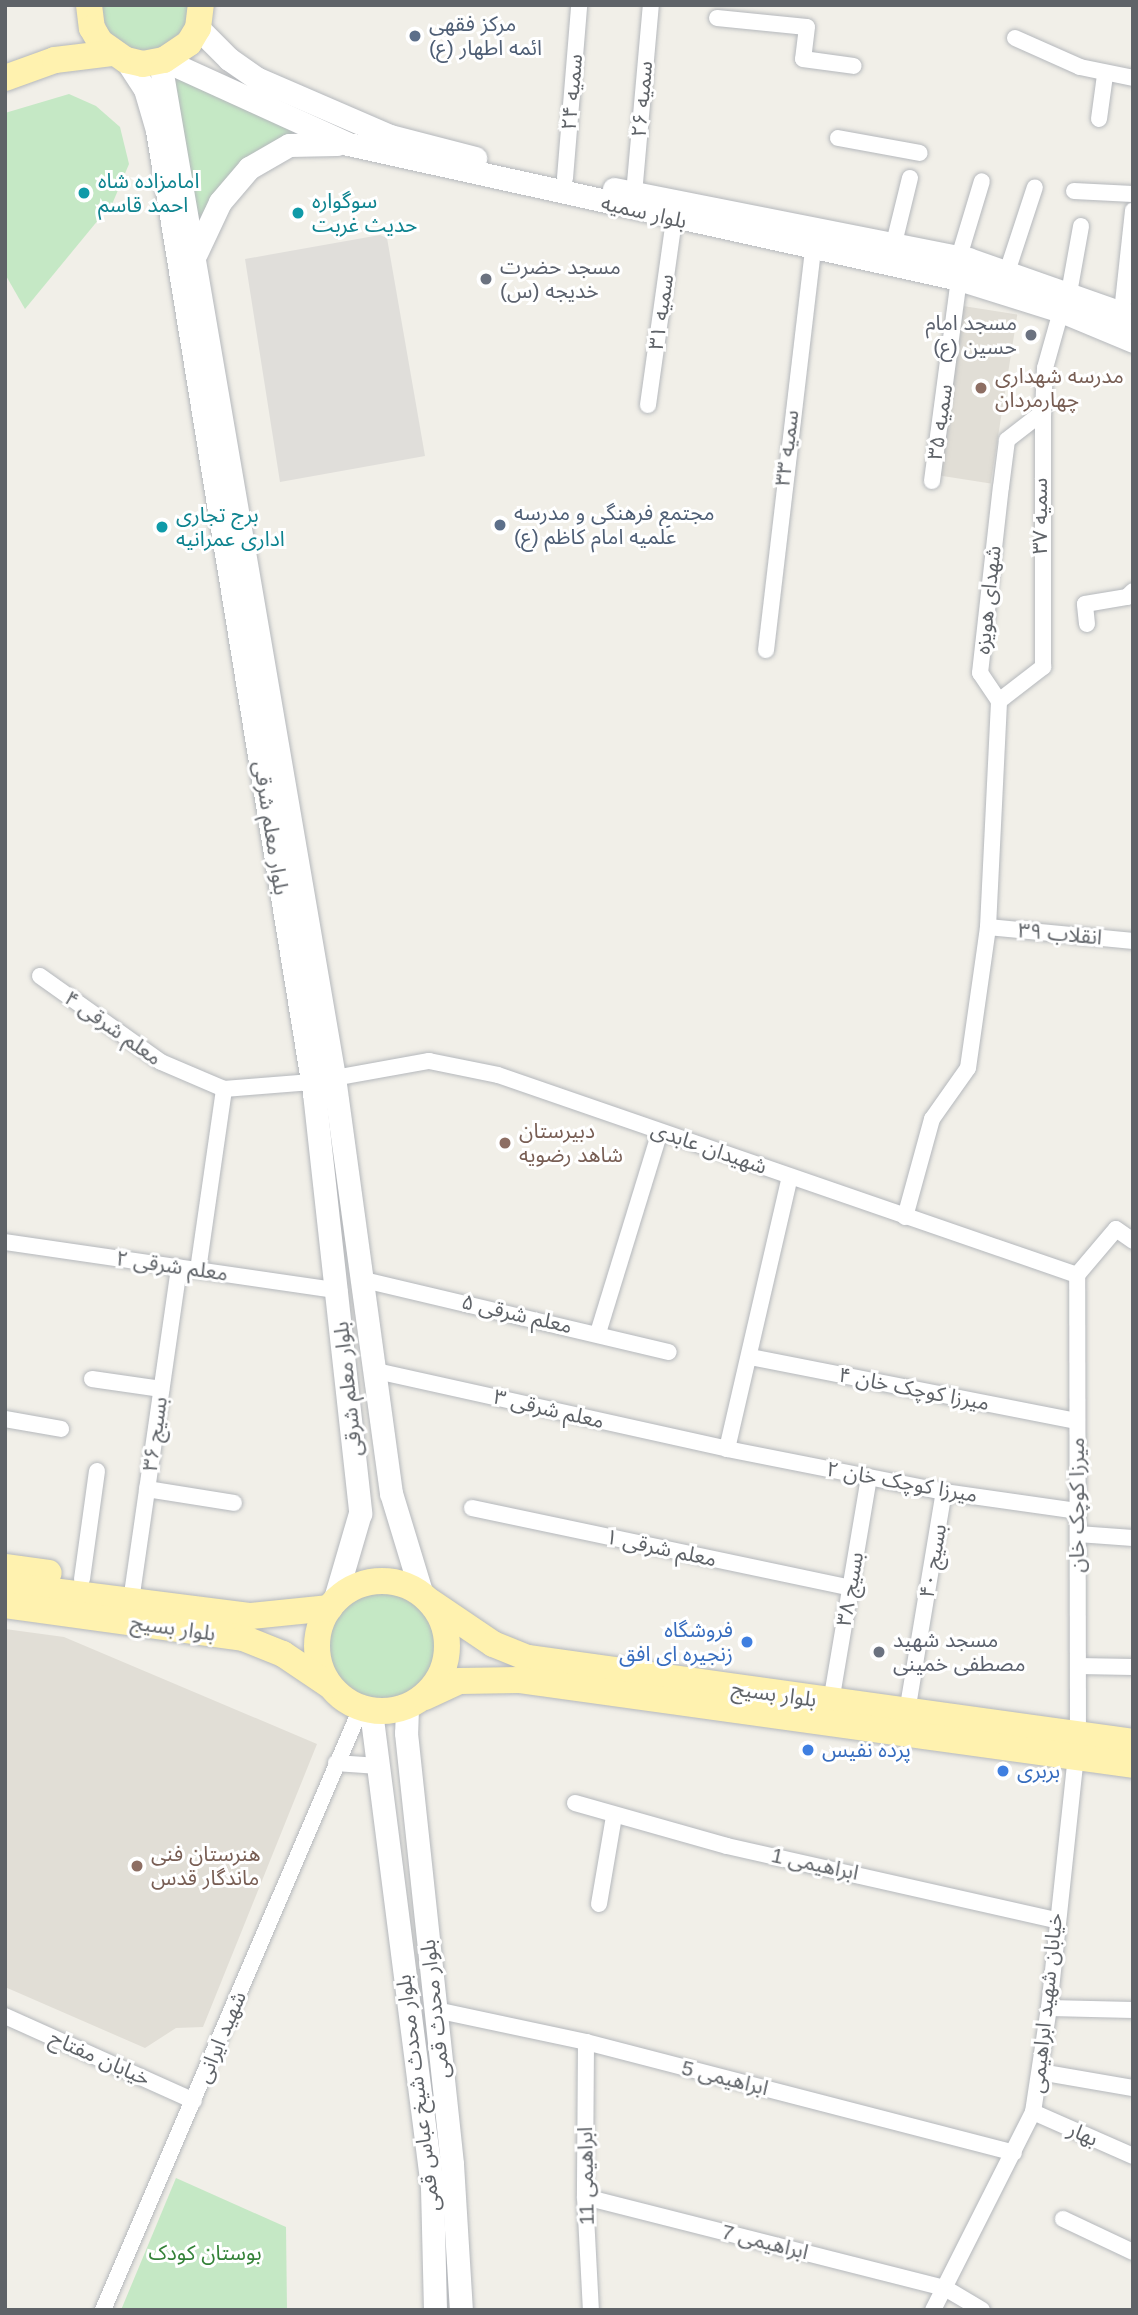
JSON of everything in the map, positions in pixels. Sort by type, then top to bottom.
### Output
[{"type":"main road","points":[[89,5],[92,28],[119,57]]},
{"type":"main road","points":[[5,78],[55,60],[119,57],[162,61],[189,43],[199,16]]},
{"type":"main road","name":"بلوار سمیه","points":[[199,16],[229,59],[256,78],[390,136],[634,194],[894,243],[959,268],[1065,302],[1128,315]]},
{"type":"main road","name":"بلوار معلم شرقی","points":[[119,57],[145,89],[157,130],[323,1080],[363,1280],[372,1370],[391,1493],[426,1599]]},
{"type":"main road","name":"بلوار معلم شرقی","points":[[162,61],[196,253],[323,1080],[360,1513],[332,1605]]},
{"type":"main road","name":"بلوار سمیه","points":[[162,61],[348,144],[674,219],[813,247],[959,268],[1007,272],[1133,341]]},
{"type":"main road","points":[[196,253],[220,202],[248,167],[289,145],[348,144]]},
{"type":"main road","points":[[5,1567],[111,1584],[130,1611],[108,1634],[5,1621]]},
{"type":"main road","points":[[371,1581],[393,1581],[426,1599],[448,1640],[439,1681],[416,1702],[366,1709],[329,1685],[319,1665],[316,1643],[332,1605],[351,1588],[371,1581]]},
{"type":"main road","name":"بلوار بسیج","points":[[5,1585],[243,1638],[283,1654],[329,1685]]},
{"type":"main road","name":"بلوار بسیج","points":[[426,1599],[493,1644],[528,1658],[907,1712],[1065,1745]]},
{"type":"main road","name":"بلوار بسیج","points":[[5,1605],[251,1616],[332,1605]]},
{"type":"main road","name":"بلوار بسیج","points":[[416,1702],[460,1682],[520,1680],[1104,1750],[1133,1765]]},
{"type":"main road","name":"بلوار محدث قمی","points":[[416,1702],[405,1733],[453,2164],[461,2310]]},
{"type":"main road","name":"بلوار محدث شیخ عباس قمی","points":[[366,1709],[378,1766],[432,2187],[435,2310]]},
{"type":"main road","name":"بلوار بسیج","points":[[1104,1750],[1133,1742]]},
{"type":"street","name":"سمیه ۲۶","points":[[634,194],[651,5]]},
{"type":"street","name":"سمیه ۲۴","points":[[565,178],[579,6]]},
{"type":"street","points":[[717,18],[807,27],[803,60],[855,66]]},
{"type":"street","points":[[1015,38],[1105,75],[1133,78]]},
{"type":"street","points":[[1100,119],[1105,75]]},
{"type":"street","points":[[838,138],[920,153]]},
{"type":"street","points":[[894,243],[910,178]]},
{"type":"street","name":"سمیه ۳۵","points":[[932,481],[959,268],[982,181]]},
{"type":"street","points":[[1007,272],[1035,187]]},
{"type":"street","points":[[1074,191],[1133,194]]},
{"type":"street","points":[[1128,315],[1133,211]]},
{"type":"street","name":"سمیه ۳۱","points":[[648,405],[674,219]]},
{"type":"street","name":"سمیه ۳۷","points":[[999,701],[1043,667],[1045,368],[1065,302],[1081,226]]},
{"type":"street","name":"سمیه ۳۳","points":[[766,650],[813,247]]},
{"type":"street","name":"شهدای هویزه","points":[[999,701],[980,673],[1007,440],[1043,412]]},
{"type":"street","points":[[1087,624],[1085,604],[1127,597],[1133,591]]},
{"type":"street","points":[[905,1217],[932,1119],[968,1068],[988,927],[999,701]]},
{"type":"street","name":"انقلاب ۳۹","points":[[988,927],[1133,941]]},
{"type":"street","name":"معلم شرقی ۴","points":[[40,976],[161,1062],[224,1089],[323,1080]]},
{"type":"street","name":"شهیدان عابدی","points":[[323,1080],[429,1061],[498,1075],[1077,1275]]},
{"type":"street","points":[[198,1270],[224,1089]]},
{"type":"street","points":[[597,1333],[660,1132]]},
{"type":"street","points":[[727,1448],[790,1177]]},
{"type":"street","points":[[1077,1275],[1116,1228],[1133,1241]]},
{"type":"street","name":"معلم شرقی ۲","points":[[5,1242],[339,1291]]},
{"type":"street","name":"بسیج ۳۶","points":[[130,1611],[179,1267]]},
{"type":"street","name":"میرزا کوچک خان","points":[[1065,1745],[1078,1666],[1077,1275]]},
{"type":"street","name":"معلم شرقی ۵","points":[[363,1280],[669,1352]]},
{"type":"street","name":"میرزا کوچک خان ۴","points":[[750,1357],[1077,1421]]},
{"type":"street","name":"معلم شرقی ۳","points":[[372,1370],[727,1448]]},
{"type":"street","points":[[92,1379],[161,1389]]},
{"type":"street","points":[[5,1419],[61,1429]]},
{"type":"street","name":"میرزا کوچک خان ۲","points":[[727,1448],[944,1492],[1077,1511]]},
{"type":"street","points":[[82,1578],[97,1471]]},
{"type":"street","name":"بسیج ۳۸","points":[[831,1702],[869,1477]]},
{"type":"street","points":[[147,1489],[234,1503]]},
{"type":"street","name":"بسیج ۴۰","points":[[907,1712],[944,1492]]},
{"type":"street","name":"معلم شرقی ۱","points":[[472,1508],[850,1588]]},
{"type":"street","points":[[1078,1534],[1133,1538]]},
{"type":"street","points":[[1078,1666],[1133,1667]]},
{"type":"street","name":"شهید ایرانی","points":[[103,2310],[336,1763],[366,1709]]},
{"type":"street","name":"خیابان شهید ابراهیمی","points":[[933,2310],[1033,2112],[1049,2008],[1065,1745]]},
{"type":"street","points":[[336,1763],[378,1766]]},
{"type":"street","name":"ابراهیمی 1","points":[[575,1803],[727,1846],[1056,1920]]},
{"type":"street","points":[[599,1904],[614,1816]]},
{"type":"street","points":[[1049,2008],[1133,2010]]},
{"type":"street","name":"ابراهیمی 5","points":[[436,2010],[586,2042],[1014,2153]]},
{"type":"street","name":"خیابان مفتاح","points":[[5,2016],[194,2101]]},
{"type":"street","name":"ابراهیمی 11","points":[[586,2042],[585,2197],[591,2310]]},
{"type":"street","points":[[1040,2072],[1133,2088]]},
{"type":"street","name":"بهار","points":[[1033,2112],[1133,2156]]},
{"type":"street","name":"ابراهیمی 7","points":[[585,2197],[945,2288],[982,2310]]},
{"type":"street","points":[[1063,2219],[1133,2252]]},
{"type":"shaded area","points":[[380,235],[387,238],[425,456],[280,482],[245,259]]},
{"type":"shaded area","name":"مدرسه شهداری چهارمردان","points":[[963,306],[1017,315],[991,483],[936,475]]},
{"type":"shaded area","name":"هنرستان فنی ماندگار قدس","points":[[5,1629],[64,1637],[317,1744],[203,2027],[176,2028],[145,2048],[5,1987]]},
{"type":"green space","points":[[100,5],[188,5],[189,15],[184,29],[162,49],[132,51],[108,33]]},
{"type":"green space","points":[[163,62],[348,144],[267,155],[196,253]]},
{"type":"green space","name":"امامزاده شاه احمد قاسم","points":[[69,94],[96,106],[120,127],[129,164],[113,202],[25,309],[5,274],[5,113]]},
{"type":"green space","points":[[382,1592],[403,1596],[421,1608],[433,1626],[437,1647],[433,1668],[421,1686],[403,1698],[382,1702],[361,1698],[343,1686],[331,1668],[327,1647],[331,1626],[343,1608],[361,1596]]},
{"type":"green space","name":"بوستان کودک","points":[[176,2178],[286,2227],[287,2310],[121,2310]]},
{"type":"place","name":"مرکز فقهی ائمه اطهار (ع)","points":[[415,36]]},
{"type":"place","name":"امامزاده شاه احمد قاسم","points":[[84,193]]},
{"type":"place","name":"سوگواره حدیث غربت","points":[[298,213]]},
{"type":"place","name":"مسجد حضرت خدیجه (س)","points":[[486,279]]},
{"type":"place","name":"مسجد امام حسین (ع)","points":[[1031,335]]},
{"type":"place","name":"مدرسه شهداری چهارمردان","points":[[981,388]]},
{"type":"place","name":"مجتمع فرهنگی و مدرسه علمیه امام کاظم (ع)","points":[[500,525]]},
{"type":"place","name":"برج تجاری اداری عمرانیه","points":[[162,527]]},
{"type":"place","name":"دبیرستان شاهد رضویه","points":[[505,1143]]},
{"type":"place","name":"فروشگاه زنجیره ای افق","points":[[747,1642]]},
{"type":"place","name":"مسجد شهید مصطفی خمینی","points":[[879,1652]]},
{"type":"place","name":"پرده نفیس","points":[[808,1750]]},
{"type":"place","name":"بربری","points":[[1003,1771]]},
{"type":"place","name":"هنرستان فنی ماندگار قدس","points":[[137,1866]]}]
